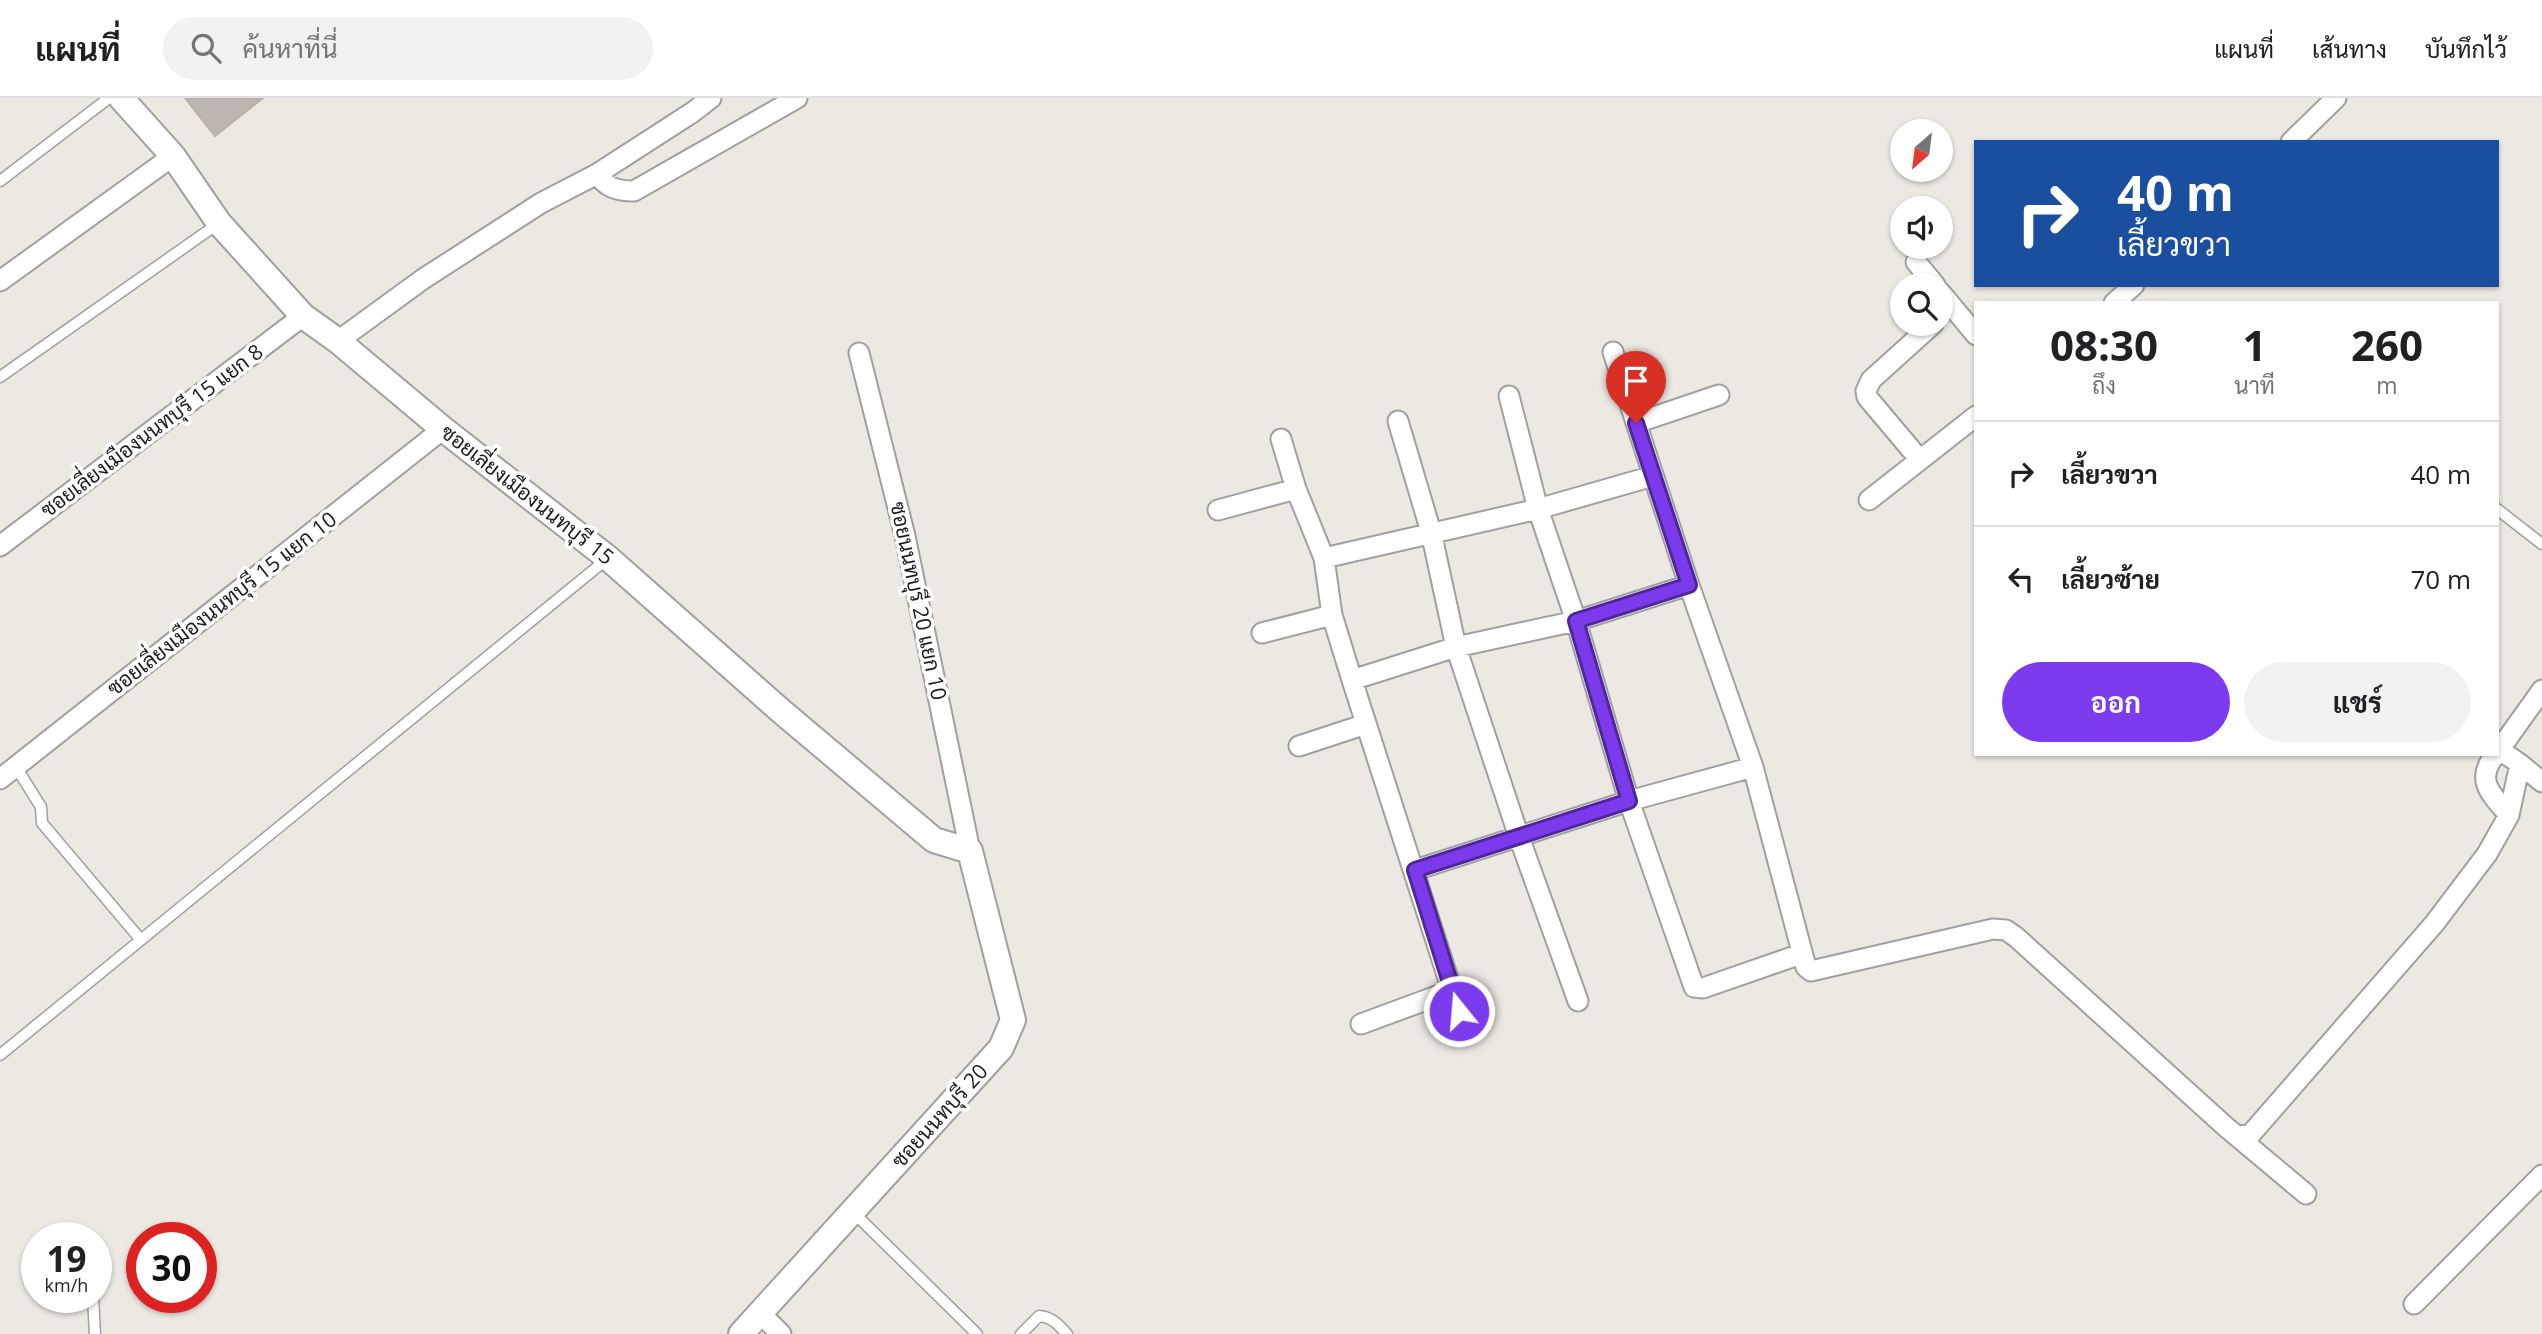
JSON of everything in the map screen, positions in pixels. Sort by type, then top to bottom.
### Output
[{"type":"street","name":"ซอยเลี่ยงเมืองนนทบุรี 15","points":[[121,98],[173,156],[219,223],[303,316],[338,341],[443,429],[608,558],[780,710],[934,840],[970,851]]},
{"type":"street","points":[[338,341],[423,279],[541,203],[597,174],[711,98]]},
{"type":"street","points":[[597,174],[609,187],[620,191],[634,191],[797,98]]},
{"type":"street","points":[[2293,140],[2336,98]]},
{"type":"street","points":[[0,281],[173,156]]},
{"type":"street","points":[[1916,262],[1925,273]]},
{"type":"street","points":[[2116,301],[2132,287]]},
{"type":"street","points":[[1953,307],[1974,333]]},
{"type":"street","name":"ซอยเลี่ยงเมืองนนทบุรี 15 แยก 8","points":[[0,546],[303,316]]},
{"type":"street","points":[[1920,336],[1871,380],[1866,391],[1867,397],[1920,460]]},
{"type":"street","name":"ซอยนนทบุรี 20 แยก 10","points":[[859,352],[905,536],[970,851]]},
{"type":"street","points":[[1613,352],[1689,585],[1753,767],[1806,967],[1811,971],[1993,929],[2006,930],[2225,1127],[2306,1194]]},
{"type":"street","points":[[1636,423],[1719,395]]},
{"type":"street","points":[[1509,396],[1538,509],[1576,621],[1629,801],[1694,987],[1703,988],[1801,954]]},
{"type":"street","points":[[1869,500],[1974,417]]},
{"type":"street","points":[[1398,421],[1431,532],[1456,647],[1519,837],[1578,1001]]},
{"type":"street","name":"ซอยเลี่ยงเมืองนนทบุรี 15 แยก 10","points":[[8,773],[443,429]]},
{"type":"street","points":[[1281,439],[1296,489],[1324,558],[1332,615],[1465,1031]]},
{"type":"street","points":[[1324,558],[1538,509],[1653,476]]},
{"type":"street","points":[[1218,510],[1296,489]]},
{"type":"street","points":[[1352,680],[1456,647],[1576,621],[1689,585]]},
{"type":"street","points":[[1262,633],[1332,615]]},
{"type":"street","points":[[2499,752],[2542,690]]},
{"type":"street","points":[[1299,746],[1366,724]]},
{"type":"street","points":[[2499,754],[2520,764],[2542,782]]},
{"type":"street","points":[[2496,756],[2486,770],[2485,781],[2488,792],[2509,814]]},
{"type":"street","points":[[2239,1136],[2250,1135],[2434,923],[2487,854],[2509,814],[2520,764]]},
{"type":"street","points":[[1415,870],[1629,801],[1753,767]]},
{"type":"street","name":"ซอยนนทบุรี 20","points":[[741,1334],[1001,1048],[1008,1035],[1013,1020],[1009,999],[970,851]]},
{"type":"street","points":[[1361,1024],[1453,990]]},
{"type":"street","points":[[2414,1304],[2542,1175]]},
{"type":"street","points":[[761,1314],[781,1334]]},
{"type":"lane","points":[[0,181],[108,98]]},
{"type":"lane","points":[[0,377],[219,223]]},
{"type":"lane","points":[[2499,511],[2542,544]]},
{"type":"lane","points":[[0,1055],[608,558]]},
{"type":"lane","points":[[8,773],[41,807],[42,823],[141,940]]},
{"type":"lane","points":[[853,1212],[977,1334]]},
{"type":"lane","points":[[94,1313],[95,1334]]},
{"type":"lane","points":[[1021,1334],[1039,1316],[1055,1322],[1067,1334]]},
{"type":"building","points":[[185,98],[263,98],[215,136]]},
{"type":"route","points":[[1459,1011],[1415,870],[1629,801],[1576,621],[1689,585],[1636,423]]}]
